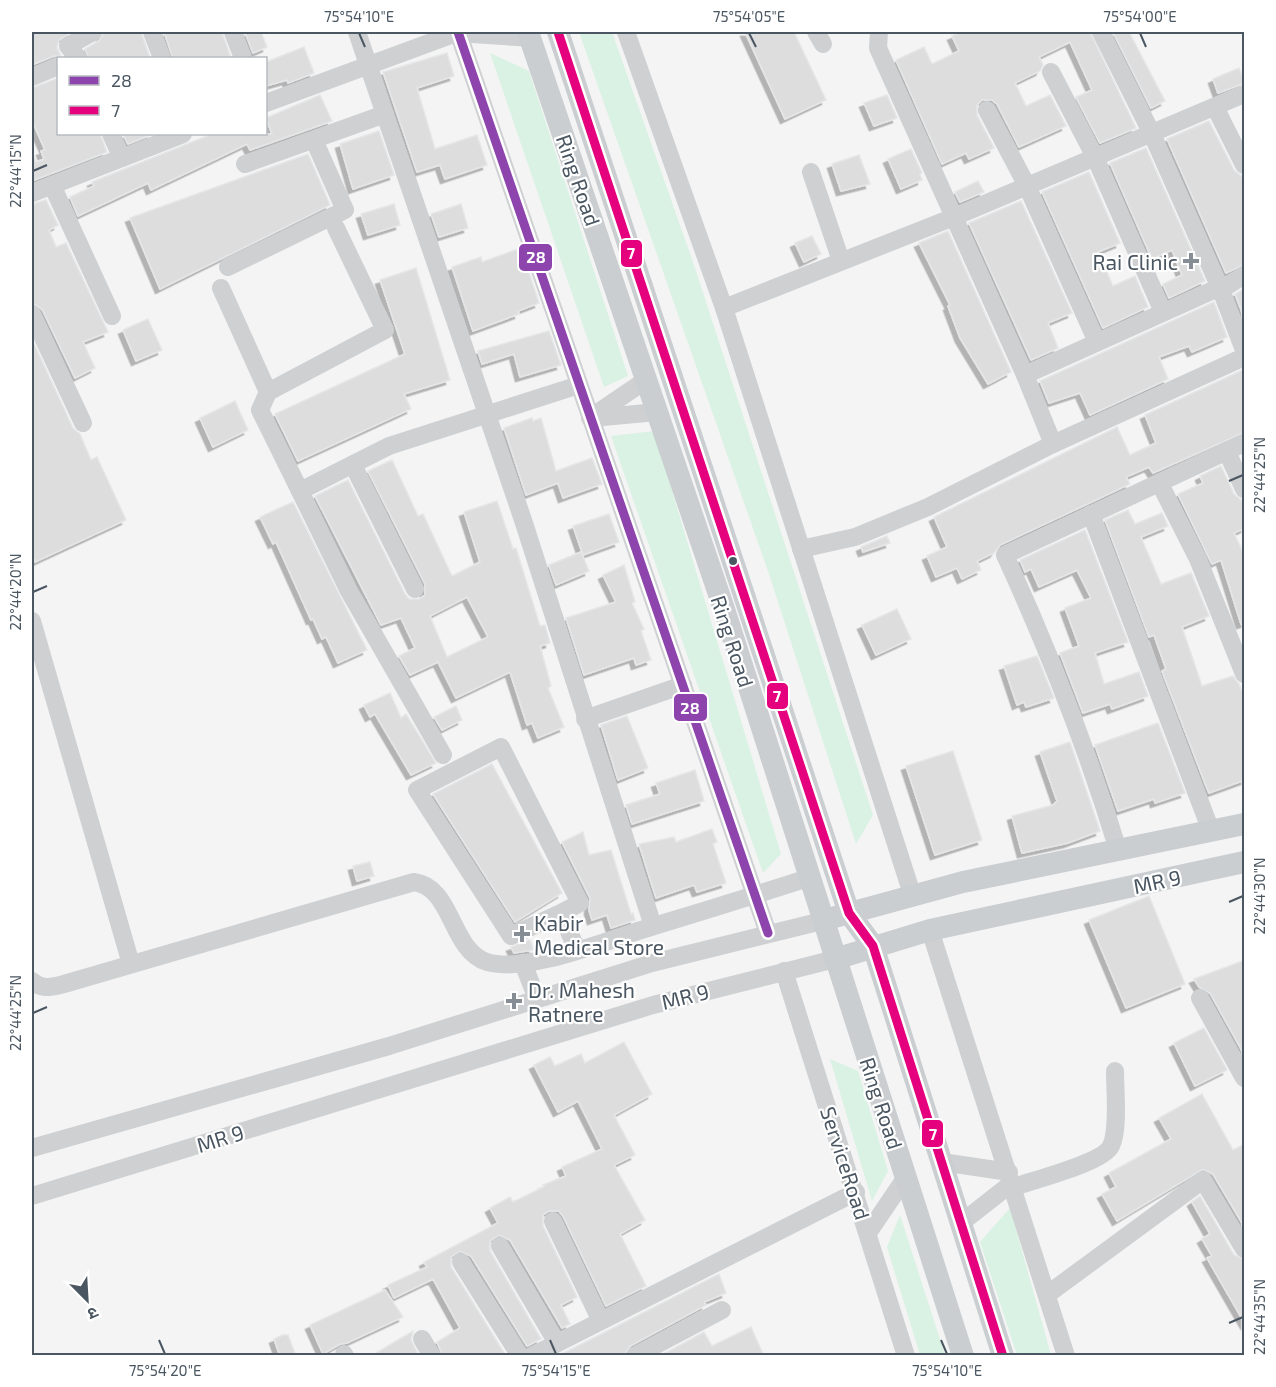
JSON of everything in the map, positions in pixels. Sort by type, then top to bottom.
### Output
[{"type":"main road","name":"Ring Road","points":[[558,32],[849,914],[873,946],[1003,1356]]},
{"type":"main road","name":"Ring Road","points":[[529,35],[724,609],[808,878],[963,1356]]},
{"type":"main road","name":"MR 9","points":[[822,921],[912,894],[1245,824]]},
{"type":"main road","name":"MR 9","points":[[835,959],[930,930],[1245,862]]},
{"type":"street","points":[[69,45],[93,32]]},
{"type":"street","points":[[152,32],[162,57]]},
{"type":"street","points":[[233,32],[243,57]]},
{"type":"street","points":[[361,32],[368,66],[486,414],[653,926]]},
{"type":"street","points":[[267,103],[458,32],[529,35]]},
{"type":"street","points":[[458,32],[768,933]]},
{"type":"street","points":[[626,32],[724,308],[912,894]]},
{"type":"street","points":[[879,32],[878,48],[1025,375],[1053,444]]},
{"type":"street","points":[[1101,32],[1152,134],[1245,350]]},
{"type":"street","points":[[32,77],[57,66]]},
{"type":"street","points":[[1051,72],[1095,157],[1163,312]]},
{"type":"street","points":[[724,308],[954,217],[1245,94]]},
{"type":"street","points":[[1215,107],[1245,165]]},
{"type":"street","points":[[987,110],[1027,186],[1097,342]]},
{"type":"street","points":[[245,164],[385,114]]},
{"type":"street","points":[[111,135],[122,158]]},
{"type":"street","points":[[32,193],[180,135]]},
{"type":"street","points":[[228,267],[345,210],[314,140]]},
{"type":"street","points":[[811,172],[841,261]]},
{"type":"street","points":[[52,185],[112,316]]},
{"type":"street","points":[[336,228],[385,330],[268,392],[260,410],[349,591],[443,755]]},
{"type":"street","points":[[1025,375],[1163,312],[1220,289],[1245,275]]},
{"type":"street","points":[[221,288],[268,392]]},
{"type":"street","points":[[32,314],[83,423]]},
{"type":"street","points":[[801,549],[855,537],[907,516],[1053,444],[1245,357]]},
{"type":"street","points":[[591,418],[646,380]]},
{"type":"street","points":[[300,491],[389,446],[579,385]]},
{"type":"street","points":[[591,418],[657,412]]},
{"type":"street","points":[[1118,850],[1098,785],[1045,642],[1005,555],[1245,443]]},
{"type":"street","points":[[1227,452],[1245,489]]},
{"type":"street","points":[[352,465],[414,589]]},
{"type":"street","points":[[1160,484],[1198,560],[1245,674]]},
{"type":"street","points":[[1091,514],[1211,831]]},
{"type":"street","points":[[32,621],[131,964]]},
{"type":"street","points":[[585,719],[683,685]]},
{"type":"street","points":[[501,747],[580,903],[561,914],[511,936],[417,790],[501,747]]},
{"type":"street","points":[[32,981],[39,987],[48,988],[414,882],[426,883],[436,894],[472,955],[486,962],[507,966],[577,950],[808,878]]},
{"type":"street","points":[[561,914],[577,950]]},
{"type":"street","name":"MR 9","points":[[32,1148],[389,1046],[652,963],[822,921]]},
{"type":"street","points":[[930,930],[1012,1180],[1066,1356]]},
{"type":"street","name":"MR 9","points":[[32,1196],[653,1005],[835,959]]},
{"type":"street","points":[[523,963],[537,999]]},
{"type":"street","name":"ServiceRoad","points":[[784,971],[856,1192],[906,1356]]},
{"type":"street","points":[[1200,998],[1245,1077]]},
{"type":"street","points":[[961,1223],[1012,1180],[1095,1158],[1108,1150],[1114,1137],[1115,1071]]},
{"type":"street","points":[[942,1162],[1012,1180]]},
{"type":"street","points":[[868,1233],[906,1177]]},
{"type":"street","points":[[1048,1294],[1203,1180],[1245,1249]]},
{"type":"street","points":[[532,1356],[600,1319],[856,1192]]},
{"type":"street","points":[[553,1221],[600,1319]]},
{"type":"street","points":[[500,1246],[557,1343]]},
{"type":"street","points":[[461,1262],[520,1356]]},
{"type":"street","points":[[635,1356],[722,1310]]},
{"type":"street","points":[[422,1339],[432,1356]]},
{"type":"green space","points":[[579,32],[612,32],[693,262],[873,815],[856,844],[769,574]]},
{"type":"green space","points":[[490,53],[529,71],[628,376],[604,387]]},
{"type":"green space","points":[[654,431],[781,854],[763,873],[611,436]]},
{"type":"green space","points":[[830,1059],[858,1071],[888,1171],[872,1201]]},
{"type":"green space","points":[[1010,1208],[1051,1355],[1017,1355],[980,1242]]},
{"type":"green space","points":[[900,1215],[945,1355],[920,1355],[887,1247]]},
{"type":"building","points":[[32,32],[71,32],[58,41],[57,48],[61,56],[54,56],[32,65]]},
{"type":"building","points":[[104,32],[141,32],[150,57],[89,57],[85,49],[99,41]]},
{"type":"building","points":[[164,32],[222,32],[231,57],[173,57]]},
{"type":"building","points":[[245,32],[261,32],[267,47],[253,53]]},
{"type":"building","points":[[745,32],[794,32],[826,100],[785,119]]},
{"type":"building","points":[[962,32],[1090,32],[1136,128],[1100,143],[1076,97],[1092,90],[1070,42],[1039,57],[1043,65],[1040,71],[1015,83],[1026,106],[1050,95],[1066,126],[1019,147],[997,104],[992,100],[982,100],[977,105],[977,115],[994,148],[969,159],[966,153],[942,164],[896,60],[924,47],[932,64],[959,51],[952,36]]},
{"type":"building","points":[[1113,32],[1129,32],[1165,101],[1151,108]]},
{"type":"building","points":[[304,47],[314,73],[288,83],[287,80],[267,86],[267,62]]},
{"type":"building","points":[[447,53],[454,76],[417,88],[435,149],[477,135],[487,165],[445,179],[440,165],[417,172],[383,72]]},
{"type":"building","points":[[1239,68],[1245,83],[1218,93],[1213,79]]},
{"type":"building","points":[[57,78],[57,135],[100,135],[107,152],[32,181],[32,152],[36,162],[44,159],[41,151],[45,150],[34,125],[32,126],[32,88]]},
{"type":"building","points":[[320,95],[332,121],[250,150],[247,144],[151,190],[148,183],[78,216],[70,197],[94,186],[92,182],[210,135],[272,134],[267,118]]},
{"type":"building","points":[[887,95],[897,118],[874,126],[864,103]]},
{"type":"building","points":[[1209,121],[1234,170],[1245,179],[1245,264],[1226,273],[1167,139]]},
{"type":"building","points":[[379,131],[394,175],[353,189],[340,144]]},
{"type":"building","points":[[124,135],[150,135],[128,144]]},
{"type":"building","points":[[1146,148],[1205,281],[1169,298],[1163,284],[1182,275],[1172,250],[1152,259],[1110,163]]},
{"type":"building","points":[[911,149],[922,173],[920,174],[922,180],[901,189],[888,159]]},
{"type":"building","points":[[308,154],[330,205],[160,289],[130,218]]},
{"type":"building","points":[[859,155],[870,184],[841,191],[832,164]]},
{"type":"building","points":[[1089,172],[1120,243],[1098,252],[1113,286],[1135,276],[1148,307],[1103,328],[1042,192]]},
{"type":"building","points":[[978,181],[984,192],[960,202],[955,192]]},
{"type":"building","points":[[46,200],[58,225],[49,230],[56,247],[66,243],[108,332],[83,342],[95,368],[75,378],[42,309],[32,303],[32,204]]},
{"type":"building","points":[[1021,201],[1072,313],[1048,323],[1058,348],[1031,360],[969,223]]},
{"type":"building","points":[[394,204],[400,225],[368,235],[361,214]]},
{"type":"building","points":[[461,204],[468,228],[439,237],[431,214]]},
{"type":"building","points":[[948,231],[1011,372],[988,384],[960,338],[948,306],[950,305],[919,243]]},
{"type":"building","points":[[812,236],[821,254],[804,262],[795,243]]},
{"type":"building","points":[[521,248],[539,303],[518,311],[519,314],[473,331],[452,267],[481,257],[482,262]]},
{"type":"building","points":[[416,268],[450,380],[404,394],[411,409],[298,461],[275,414],[405,354],[380,280]]},
{"type":"building","points":[[1245,288],[1245,320],[1235,294]]},
{"type":"building","points":[[1214,302],[1227,337],[1192,352],[1189,346],[1159,357],[1168,379],[1090,415],[1080,393],[1049,403],[1040,381]]},
{"type":"building","points":[[148,319],[162,350],[136,361],[123,330]]},
{"type":"building","points":[[549,331],[561,365],[520,377],[514,354],[482,364],[478,351]]},
{"type":"building","points":[[32,339],[73,428],[80,434],[91,460],[97,457],[126,520],[35,562],[32,555]]},
{"type":"building","points":[[1245,369],[1245,432],[1153,473],[1149,467],[1126,477],[1130,484],[1000,545],[994,553],[977,561],[981,570],[962,579],[957,568],[936,577],[927,556],[947,547],[934,517],[1117,427],[1130,455],[1156,443],[1145,415]]},
{"type":"building","points":[[235,401],[248,430],[213,447],[200,418]]},
{"type":"building","points":[[532,418],[533,421],[541,418],[556,471],[592,458],[602,484],[563,498],[558,483],[526,495],[504,428]]},
{"type":"building","points":[[392,460],[418,516],[423,514],[452,576],[480,562],[464,512],[497,501],[513,549],[516,548],[540,626],[545,625],[550,643],[540,646],[551,686],[548,688],[564,727],[538,738],[532,723],[527,725],[510,672],[456,698],[438,662],[410,675],[399,656],[415,648],[401,618],[381,625],[315,496],[348,480],[405,594],[409,599],[419,599],[425,595],[425,584],[368,471]],"holes":[[[467,597],[488,637],[447,657],[430,616]]]},
{"type":"building","points":[[1221,466],[1234,494],[1245,503],[1245,528],[1234,533],[1245,556],[1245,623],[1241,624],[1221,560],[1212,564],[1178,494],[1203,483],[1200,476]]},
{"type":"building","points":[[293,502],[367,650],[338,663],[326,637],[322,639],[313,619],[311,620],[276,542],[273,544],[260,517]]},
{"type":"building","points":[[1128,510],[1135,524],[1162,513],[1168,526],[1141,537],[1161,584],[1191,573],[1209,616],[1182,627],[1202,686],[1233,676],[1245,698],[1245,780],[1209,793],[1162,671],[1166,669],[1154,635],[1149,637],[1105,520]]},
{"type":"building","points":[[609,514],[619,542],[583,555],[573,526]]},
{"type":"building","points":[[1085,530],[1128,642],[1095,653],[1104,684],[1139,672],[1148,696],[1112,709],[1110,704],[1083,713],[1060,653],[1079,646],[1065,608],[1091,598],[1077,570],[1039,587],[1031,569],[1025,572],[1020,560]]},
{"type":"building","points":[[887,536],[890,543],[863,552],[861,547]]},
{"type":"building","points":[[581,552],[589,571],[556,585],[549,565]]},
{"type":"building","points":[[624,565],[635,602],[632,603],[644,629],[641,631],[651,660],[636,665],[634,658],[584,675],[566,618],[616,602],[603,575]]},
{"type":"building","points":[[897,609],[911,639],[876,655],[862,625]]},
{"type":"building","points":[[1037,656],[1054,698],[1026,707],[1024,702],[1017,705],[1004,666]]},
{"type":"building","points":[[390,693],[401,718],[406,714],[436,763],[411,775],[375,714],[370,717],[364,705]]},
{"type":"building","points":[[456,706],[462,720],[442,730],[434,717]]},
{"type":"building","points":[[627,716],[648,768],[618,780],[601,725]]},
{"type":"building","points":[[1158,723],[1185,793],[1155,803],[1154,799],[1118,811],[1095,745]]},
{"type":"building","points":[[1070,742],[1100,831],[1068,843],[1022,853],[1012,816],[1053,805],[1057,801],[1040,752]]},
{"type":"building","points":[[953,751],[982,840],[935,855],[906,766]]},
{"type":"building","points":[[492,764],[562,893],[515,922],[433,794]]},
{"type":"building","points":[[695,770],[704,801],[632,824],[626,805],[660,794],[656,783]]},
{"type":"building","points":[[712,829],[717,842],[713,844],[726,883],[697,892],[694,885],[656,898],[639,844],[674,837],[676,842]]},
{"type":"building","points":[[583,832],[589,855],[611,850],[631,914],[633,913],[635,920],[611,928],[607,915],[592,920],[589,910],[590,898],[562,842]]},
{"type":"building","points":[[370,862],[374,876],[357,881],[353,866]]},
{"type":"building","points":[[1149,896],[1185,984],[1126,1008],[1089,920]]},
{"type":"building","points":[[530,940],[534,950],[514,953],[511,947]]},
{"type":"building","points":[[1245,960],[1245,1056],[1210,993],[1199,987],[1194,979]]},
{"type":"building","points":[[1204,1028],[1227,1070],[1195,1086],[1174,1043]]},
{"type":"building","points":[[624,1042],[652,1094],[614,1115],[635,1155],[614,1165],[645,1220],[620,1234],[646,1286],[606,1306],[563,1216],[559,1211],[549,1211],[543,1215],[543,1226],[577,1297],[561,1305],[570,1324],[562,1328],[510,1240],[499,1235],[490,1241],[490,1251],[541,1339],[527,1346],[471,1256],[460,1251],[451,1257],[451,1267],[506,1356],[443,1356],[437,1342],[460,1328],[433,1279],[394,1298],[388,1285],[427,1267],[424,1262],[498,1223],[490,1208],[510,1197],[513,1202],[544,1187],[543,1185],[566,1176],[562,1167],[602,1149],[578,1101],[558,1112],[534,1065],[550,1057],[555,1066],[581,1054],[585,1063]]},
{"type":"building","points":[[1202,1094],[1233,1150],[1245,1144],[1245,1228],[1213,1174],[1203,1169],[1117,1221],[1102,1194],[1116,1187],[1109,1173],[1171,1139],[1159,1118]]},
{"type":"building","points":[[1200,1196],[1234,1255],[1245,1260],[1245,1324],[1207,1258],[1212,1256],[1202,1239],[1210,1234],[1192,1202]]},
{"type":"building","points":[[719,1274],[726,1293],[704,1302],[706,1305],[630,1346],[624,1356],[558,1356]]},
{"type":"building","points":[[385,1290],[403,1317],[347,1343],[340,1344],[323,1354],[310,1325]]},
{"type":"building","points":[[751,1327],[764,1356],[660,1356],[704,1332],[712,1346]]},
{"type":"building","points":[[413,1331],[411,1340],[419,1356],[371,1356]]},
{"type":"building","points":[[288,1335],[296,1356],[280,1356],[274,1339]]},
{"type":"transit line","name":"28","points":[[458,32],[768,933]]},
{"type":"transit line","name":"7","points":[[558,32],[849,913],[873,946],[1003,1356]]},
{"type":"place","name":"Rai Clinic","points":[[1191,261]]},
{"type":"place","name":"Kabir Medical Store","points":[[522,934]]},
{"type":"place","name":"Dr. Mahesh Ratnere","points":[[514,1001]]}]
